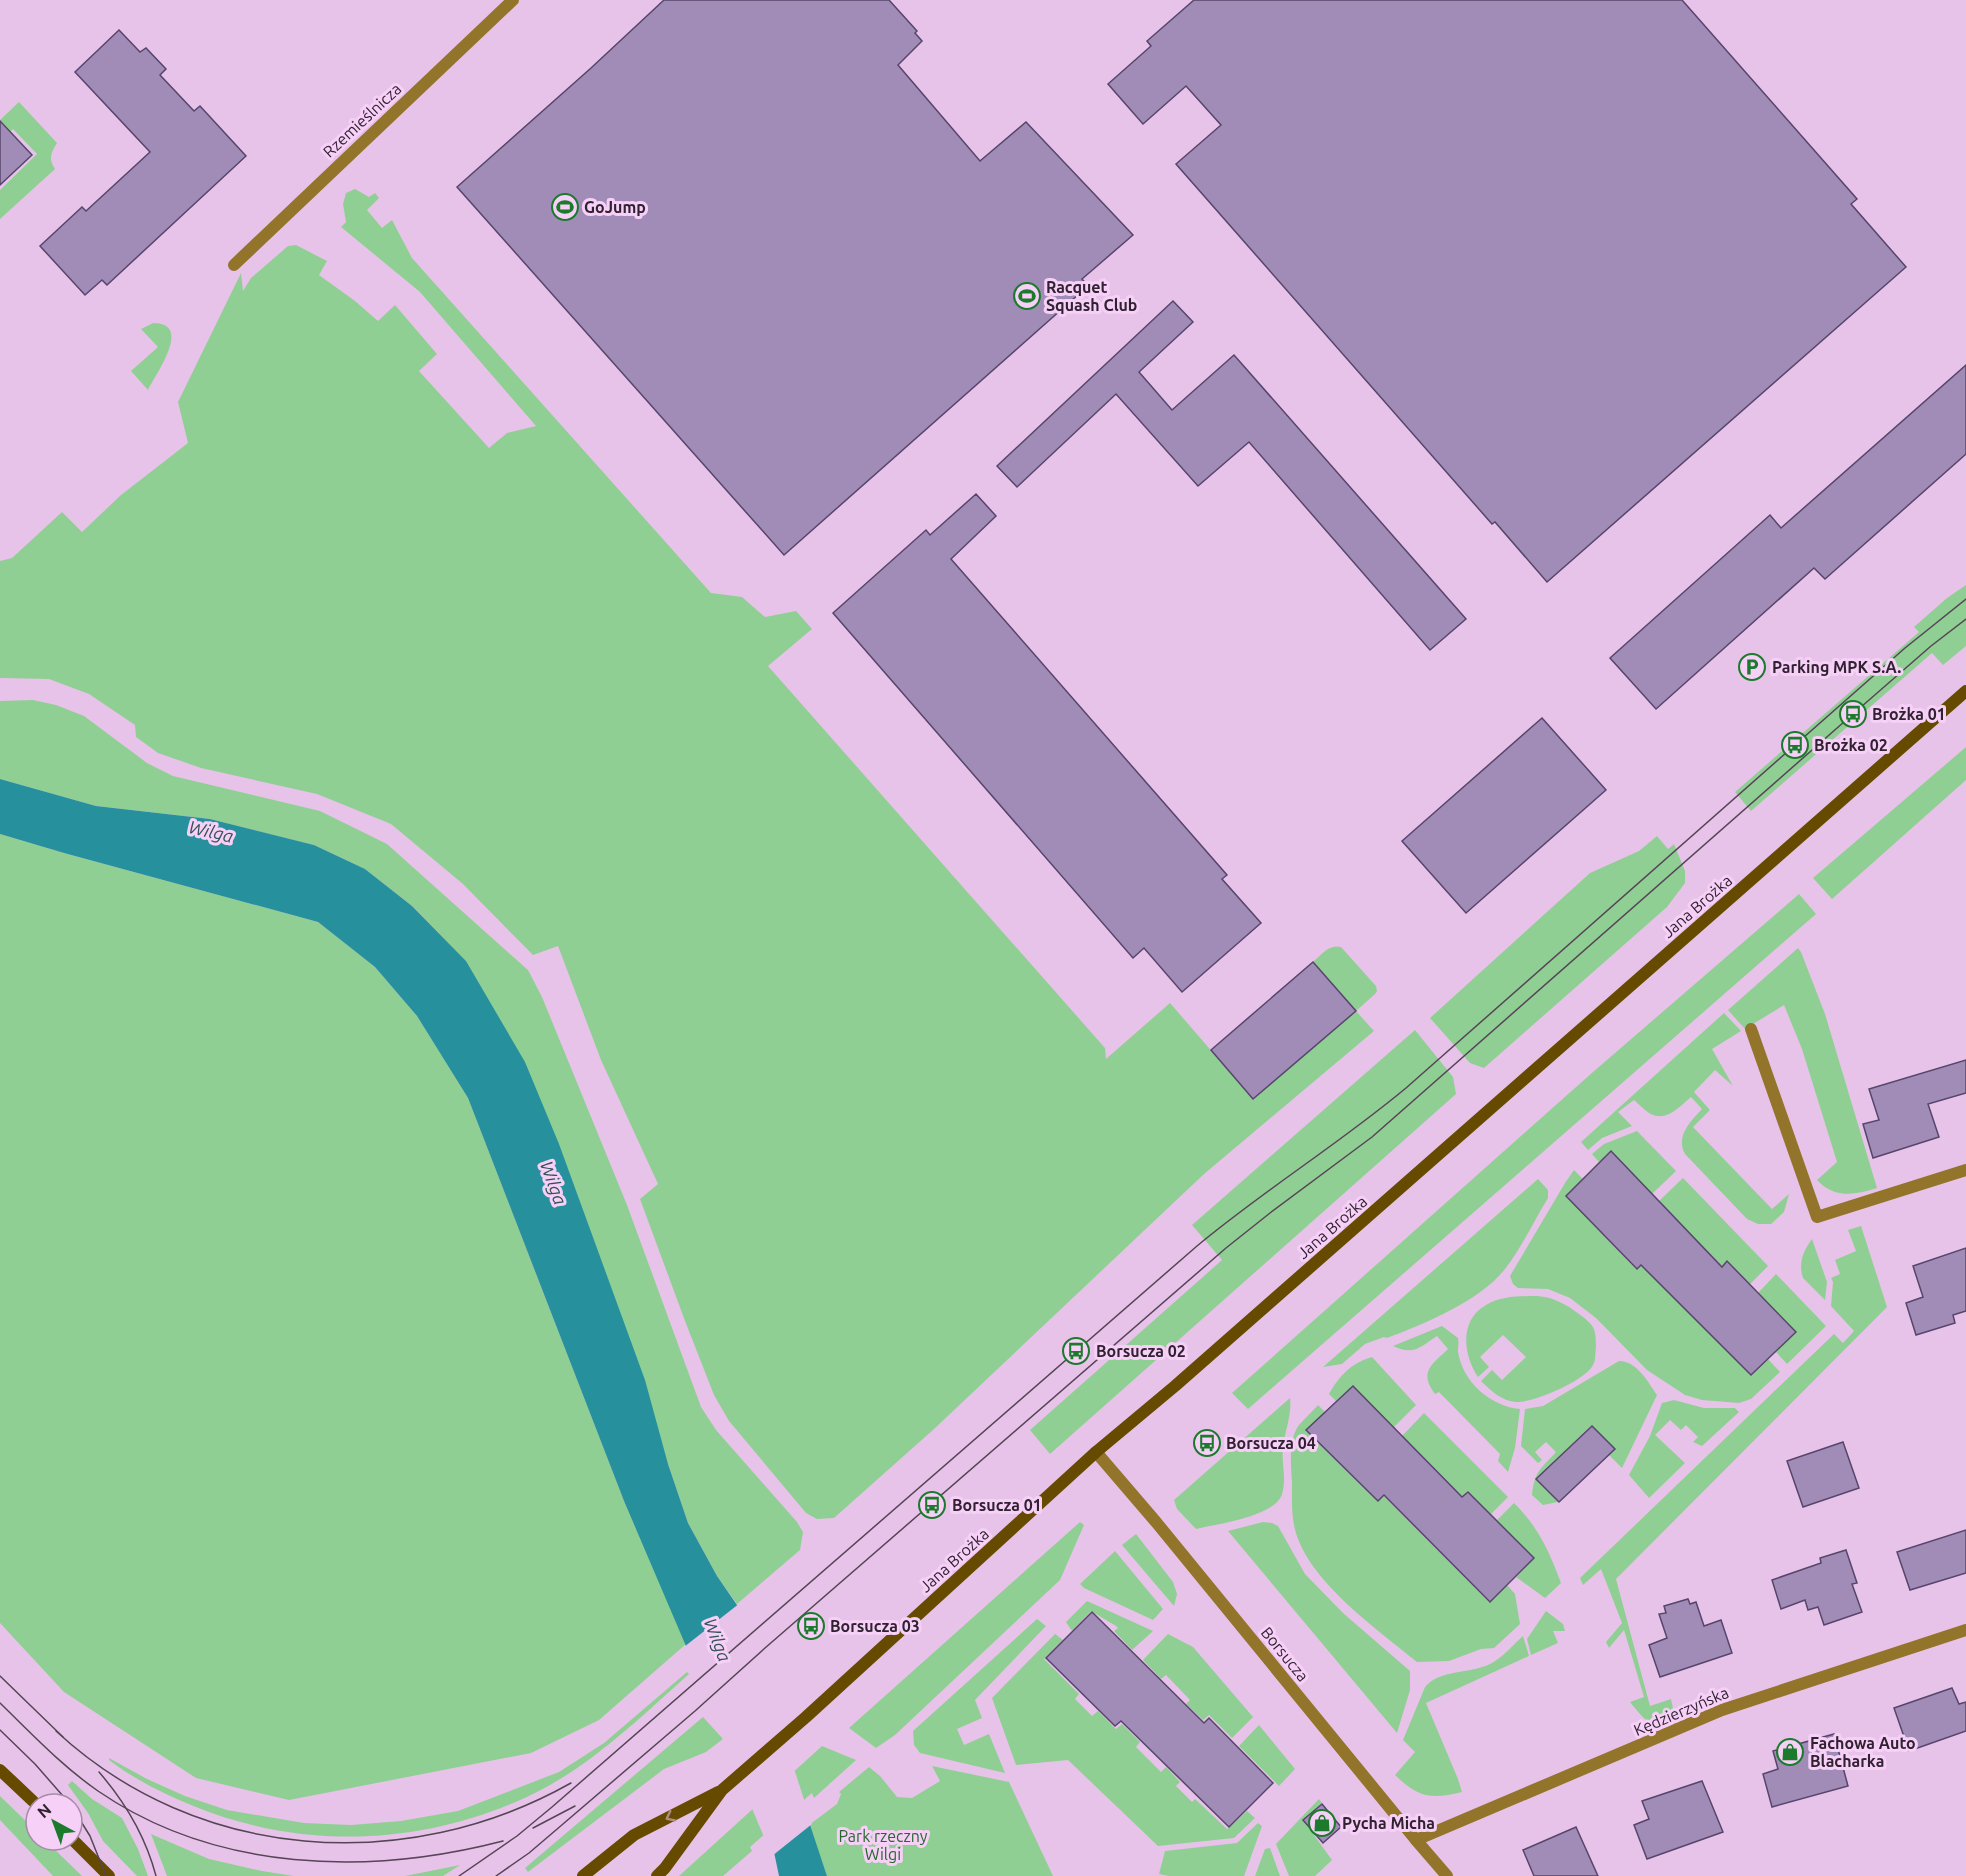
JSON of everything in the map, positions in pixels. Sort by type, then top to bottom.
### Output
[{"type":"main road","name":"Jana Brożka","points":[[657,1876],[722,1790],[806,1717],[1096,1452],[1175,1386],[1966,691]]},
{"type":"main road","points":[[0,1770],[24,1793]]},
{"type":"main road","name":"Jana Brożka","points":[[583,1876],[634,1835],[722,1790]]},
{"type":"main road","points":[[84,1851],[109,1876]]},
{"type":"street","name":"Rzemieślnicza","points":[[234,265],[513,0]]},
{"type":"street","points":[[1751,1029],[1817,1217],[1966,1170]]},
{"type":"street","name":"Borsucza","points":[[1096,1452],[1448,1876]]},
{"type":"street","name":"Kędzierzyńska","points":[[1416,1840],[1722,1710],[1966,1630]]},
{"type":"green space","points":[[19,102],[57,143],[51,156],[55,169],[0,219],[0,190],[37,154],[13,129],[0,141],[0,120]]},
{"type":"green space","points":[[355,189],[369,197],[375,193],[379,198],[367,210],[382,228],[392,220],[412,258],[711,593],[742,597],[765,617],[796,611],[812,629],[768,666],[1105,1048],[1106,1059],[1170,1003],[1253,1099],[1356,1011],[1374,1031],[1204,1174],[934,1429],[834,1518],[817,1519],[806,1513],[729,1421],[714,1395],[640,1199],[658,1184],[601,1060],[558,946],[533,955],[463,884],[391,824],[317,794],[201,768],[158,753],[136,737],[135,725],[89,694],[49,679],[0,678],[0,561],[12,558],[62,512],[82,532],[121,495],[188,443],[178,402],[241,273],[243,291],[251,278],[288,246],[296,245],[327,261],[319,275],[378,321],[395,305],[437,354],[419,371],[489,448],[507,433],[536,426],[420,292],[341,227],[346,222],[343,204],[346,193]]},
{"type":"green space","points":[[153,323],[165,325],[170,331],[171,339],[169,350],[148,390],[131,371],[158,347],[141,329]]},
{"type":"green space","points":[[1966,585],[1966,646],[1943,665],[1932,653],[1751,811],[1735,792],[1919,632],[1914,627],[1947,598]]},
{"type":"green space","points":[[33,700],[56,705],[84,716],[147,763],[173,776],[320,811],[387,844],[528,970],[542,997],[627,1205],[701,1407],[716,1430],[797,1522],[803,1532],[800,1550],[737,1604],[717,1576],[688,1523],[668,1464],[466,961],[412,906],[365,869],[314,845],[210,819],[96,806],[0,779],[0,701]]},
{"type":"green space","points":[[1966,747],[1966,780],[1832,899],[1813,878]]},
{"type":"green space","points":[[0,834],[318,922],[375,967],[417,1016],[468,1098],[624,1501],[686,1644],[599,1720],[531,1753],[289,1800],[196,1778],[64,1692],[0,1623]]},
{"type":"green space","points":[[1657,836],[1668,849],[1674,844],[1685,871],[1685,883],[1667,907],[1484,1068],[1470,1063],[1430,1018],[1590,873],[1639,851]]},
{"type":"green space","points":[[1799,894],[1816,914],[1248,1409],[1232,1393],[1593,1072]]},
{"type":"green space","points":[[1341,947],[1376,986],[1375,994],[1356,1011],[1313,962],[1329,948]]},
{"type":"green space","points":[[1798,948],[1825,1014],[1877,1188],[1853,1194],[1838,1193],[1817,1180],[1837,1162],[1802,1049],[1784,1005],[1745,1029],[1728,1010]]},
{"type":"green space","points":[[1724,1013],[1741,1031],[1712,1049],[1733,1086],[1715,1070],[1694,1092],[1710,1110],[1693,1127],[1772,1209],[1789,1194],[1784,1212],[1771,1224],[1758,1224],[1747,1219],[1685,1154],[1682,1147],[1683,1135],[1702,1109],[1691,1097],[1677,1109],[1661,1116],[1649,1113],[1634,1100],[1618,1112],[1632,1126],[1602,1138],[1588,1150],[1581,1142]]},
{"type":"green space","points":[[1415,1030],[1453,1077],[1456,1094],[1050,1454],[1030,1430],[1222,1260],[1192,1225]]},
{"type":"green space","points":[[1637,1131],[1676,1171],[1652,1194],[1611,1152],[1599,1162],[1592,1154],[1604,1144]]},
{"type":"green space","points":[[1574,1170],[1583,1179],[1566,1196],[1636,1269],[1641,1265],[1751,1375],[1768,1359],[1780,1372],[1751,1399],[1739,1403],[1702,1400],[1685,1395],[1647,1370],[1596,1318],[1570,1298],[1548,1289],[1518,1288],[1513,1284],[1510,1276]]},
{"type":"green space","points":[[1683,1178],[1768,1266],[1750,1284],[1727,1261],[1722,1266],[1659,1201]]},
{"type":"green space","points":[[1538,1179],[1548,1190],[1548,1198],[1517,1252],[1494,1281],[1451,1310],[1387,1338],[1365,1344],[1342,1364],[1323,1367]]},
{"type":"green space","points":[[1861,1226],[1887,1307],[1616,1579],[1650,1706],[1671,1699],[1674,1713],[1649,1721],[1630,1702],[1644,1697],[1624,1630],[1609,1648],[1606,1642],[1622,1623],[1601,1569],[1583,1585],[1580,1578],[1834,1334],[1843,1343],[1854,1331],[1831,1306],[1833,1282],[1831,1278],[1840,1274],[1835,1260],[1856,1251],[1848,1230]]},
{"type":"green space","points":[[1812,1239],[1827,1282],[1825,1300],[1803,1278],[1802,1258]]},
{"type":"green space","points":[[1776,1274],[1826,1326],[1787,1364],[1776,1352],[1796,1331],[1758,1293]]},
{"type":"green space","points":[[1537,1296],[1554,1299],[1564,1304],[1591,1324],[1595,1335],[1595,1361],[1580,1378],[1558,1390],[1524,1401],[1506,1400],[1481,1381],[1492,1370],[1502,1380],[1526,1357],[1503,1335],[1480,1357],[1489,1367],[1478,1377],[1469,1359],[1466,1338],[1468,1329],[1477,1311],[1492,1302],[1511,1297]]},
{"type":"green space","points":[[1442,1326],[1458,1338],[1461,1363],[1480,1391],[1498,1403],[1520,1409],[1515,1448],[1508,1472],[1498,1461],[1500,1454],[1439,1392],[1435,1394],[1430,1386],[1429,1369],[1448,1349],[1437,1336],[1412,1350],[1393,1346]]},
{"type":"green space","points":[[1372,1357],[1416,1405],[1394,1427],[1353,1386],[1336,1401],[1329,1394],[1346,1371]]},
{"type":"green space","points":[[1619,1361],[1637,1368],[1657,1395],[1622,1468],[1609,1455],[1614,1449],[1591,1426],[1537,1478],[1558,1502],[1543,1505],[1532,1495],[1535,1480],[1539,1471],[1556,1452],[1546,1442],[1535,1452],[1542,1460],[1538,1463],[1521,1446],[1525,1409],[1543,1406]]},
{"type":"green space","points":[[1290,1398],[1283,1453],[1283,1488],[1277,1502],[1245,1518],[1196,1529],[1177,1509],[1174,1500]]},
{"type":"green space","points":[[1674,1400],[1704,1408],[1735,1408],[1739,1412],[1702,1446],[1693,1442],[1698,1437],[1686,1425],[1681,1430],[1670,1420],[1655,1435],[1685,1463],[1649,1498],[1629,1475],[1650,1436],[1662,1403]]},
{"type":"green space","points":[[1318,1405],[1325,1412],[1306,1431],[1378,1501],[1384,1496],[1489,1602],[1507,1585],[1515,1594],[1520,1624],[1494,1648],[1481,1649],[1449,1661],[1417,1662],[1347,1604],[1316,1570],[1304,1552],[1294,1527],[1291,1461],[1293,1438],[1296,1431]]},
{"type":"green space","points":[[1424,1413],[1508,1497],[1491,1514],[1468,1491],[1462,1497],[1402,1436]]},
{"type":"green space","points":[[1514,1503],[1542,1540],[1561,1583],[1545,1598],[1516,1577],[1534,1558],[1497,1520]]},
{"type":"green space","points":[[1080,1522],[1084,1525],[1060,1580],[895,1735],[876,1748],[849,1728]]},
{"type":"green space","points":[[1263,1522],[1278,1526],[1305,1574],[1343,1613],[1410,1671],[1410,1690],[1397,1733],[1228,1531]]},
{"type":"green space","points":[[1136,1534],[1173,1582],[1177,1594],[1174,1606],[1122,1545]]},
{"type":"green space","points":[[1115,1551],[1163,1609],[1153,1620],[1084,1588],[1080,1584]]},
{"type":"green space","points":[[1087,1601],[1153,1631],[1132,1650],[1114,1631],[1118,1628],[1116,1626],[1091,1611],[1072,1631],[1066,1622]]},
{"type":"green space","points":[[1546,1611],[1563,1624],[1565,1631],[1553,1631],[1558,1643],[1531,1655],[1527,1639]]},
{"type":"green space","points":[[1037,1619],[1046,1626],[975,1700],[982,1718],[957,1729],[964,1745],[989,1734],[1005,1773],[920,1753],[914,1745],[913,1731]]},
{"type":"green space","points":[[1055,1634],[1063,1640],[1044,1659],[1079,1694],[1075,1699],[1092,1716],[1098,1711],[1116,1729],[1122,1724],[1140,1742],[1136,1747],[1161,1772],[1166,1767],[1180,1782],[1176,1786],[1192,1802],[1195,1799],[1227,1829],[1247,1811],[1255,1818],[1234,1838],[1158,1846],[1068,1760],[1016,1765],[992,1698]]},
{"type":"green space","points":[[1168,1634],[1193,1647],[1253,1717],[1232,1738],[1209,1715],[1203,1720],[1186,1704],[1190,1700],[1166,1675],[1161,1679],[1143,1660]]},
{"type":"green space","points":[[1523,1636],[1529,1656],[1426,1703],[1462,1792],[1441,1796],[1425,1795],[1403,1782],[1395,1775],[1415,1752],[1403,1740],[1425,1687],[1431,1681],[1447,1674],[1490,1664]]},
{"type":"green space","points":[[687,1672],[689,1674],[636,1722],[599,1752],[560,1779],[498,1809],[456,1823],[413,1832],[369,1836],[326,1836],[282,1831],[239,1821],[196,1807],[162,1792],[109,1760],[109,1758],[185,1796],[227,1810],[304,1823],[351,1825],[401,1821],[458,1811],[559,1772],[604,1743]]},
{"type":"green space","points":[[703,1717],[723,1739],[706,1752],[664,1769],[528,1872],[525,1868]]},
{"type":"green space","points":[[1259,1725],[1295,1769],[1279,1786],[1239,1746]]},
{"type":"green space","points":[[822,1746],[856,1760],[814,1798],[812,1793],[750,1847],[752,1851],[723,1876],[679,1876]]},
{"type":"green space","name":"Park rzeczny Wilgi","points":[[932,1766],[1009,1782],[1053,1876],[827,1876],[809,1825],[837,1804],[841,1794],[839,1792],[869,1767],[880,1776],[897,1797],[912,1798],[940,1781]]},
{"type":"green space","points":[[72,1781],[92,1799],[122,1818],[138,1849],[148,1876],[137,1876],[103,1841],[84,1807],[84,1792],[73,1792],[68,1785]]},
{"type":"green space","points":[[0,1796],[24,1819],[24,1845],[0,1820]]},
{"type":"green space","points":[[1319,1799],[1322,1803],[1303,1820],[1332,1860],[1315,1876],[1289,1876],[1276,1844]]},
{"type":"green space","points":[[1258,1823],[1262,1826],[1244,1876],[1159,1874],[1165,1851],[1237,1843]]},
{"type":"green space","points":[[151,1834],[209,1859],[294,1876],[167,1876]]},
{"type":"green space","points":[[1270,1848],[1280,1876],[1255,1876],[1265,1849]]},
{"type":"green space","points":[[30,1852],[57,1852],[82,1876],[53,1876]]},
{"type":"green space","points":[[460,1865],[443,1876],[405,1876]]},
{"type":"water","name":"Wilga","points":[[0,779],[96,806],[210,819],[314,845],[365,869],[412,906],[466,961],[525,1062],[559,1144],[645,1380],[668,1464],[688,1523],[717,1576],[737,1605],[827,1876],[779,1876],[774,1852],[624,1501],[468,1098],[417,1016],[375,967],[318,922],[0,834]]},
{"type":"pier","points":[[740,1603],[812,1824],[772,1856],[684,1647]]},
{"type":"building","points":[[664,0],[889,0],[917,31],[915,33],[922,41],[898,65],[980,161],[1026,122],[1133,235],[1082,279],[1088,286],[784,555],[457,187]]},
{"type":"building","points":[[1194,0],[1682,0],[1857,199],[1851,204],[1906,267],[1547,582],[1495,522],[1492,524],[1176,164],[1221,125],[1186,86],[1143,124],[1108,84],[1151,46],[1147,41]]},
{"type":"building","points":[[119,30],[140,52],[146,48],[166,69],[160,75],[194,111],[200,106],[246,156],[107,285],[102,280],[85,295],[40,246],[82,207],[86,211],[150,152],[75,72]]},
{"type":"building","points":[[0,121],[32,155],[0,185]]},
{"type":"building","points":[[1173,301],[1193,322],[1139,372],[1172,410],[1234,355],[1466,619],[1430,650],[1249,442],[1198,486],[1116,394],[1017,487],[997,466]]},
{"type":"building","points":[[1966,365],[1966,454],[1825,579],[1814,568],[1656,709],[1610,658],[1770,515],[1781,528]]},
{"type":"building","points":[[976,494],[996,516],[951,559],[1227,875],[1222,879],[1261,923],[1182,992],[1144,948],[1133,958],[833,613],[926,530],[930,535]]},
{"type":"building","points":[[1542,718],[1606,790],[1466,913],[1402,841]]},
{"type":"building","points":[[1313,962],[1356,1011],[1253,1099],[1211,1050]]},
{"type":"building","points":[[1966,1060],[1966,1093],[1928,1104],[1939,1137],[1873,1158],[1863,1124],[1879,1120],[1869,1089]]},
{"type":"building","points":[[1611,1151],[1722,1267],[1727,1261],[1796,1332],[1751,1375],[1641,1265],[1637,1269],[1566,1196]]},
{"type":"building","points":[[1966,1248],[1966,1311],[1953,1315],[1955,1323],[1916,1335],[1906,1303],[1923,1297],[1913,1266]]},
{"type":"building","points":[[1353,1386],[1462,1497],[1468,1492],[1534,1558],[1490,1602],[1384,1495],[1378,1501],[1306,1430]]},
{"type":"building","points":[[1592,1426],[1615,1449],[1559,1502],[1536,1479]]},
{"type":"building","points":[[1843,1442],[1859,1488],[1803,1507],[1787,1461]]},
{"type":"building","points":[[1966,1530],[1966,1573],[1910,1590],[1897,1552]]},
{"type":"building","points":[[1846,1550],[1857,1583],[1852,1584],[1862,1612],[1824,1625],[1818,1607],[1808,1610],[1805,1600],[1781,1609],[1772,1580],[1821,1563],[1820,1558]]},
{"type":"building","points":[[1688,1599],[1690,1604],[1696,1602],[1704,1626],[1721,1620],[1732,1653],[1660,1677],[1649,1645],[1667,1638],[1659,1614],[1666,1613],[1664,1606]]},
{"type":"building","points":[[1092,1612],[1204,1723],[1209,1718],[1273,1783],[1229,1827],[1121,1721],[1115,1726],[1046,1658]]},
{"type":"building","points":[[1952,1688],[1959,1704],[1966,1702],[1966,1731],[1909,1751],[1894,1708]]},
{"type":"building","points":[[1834,1734],[1848,1786],[1772,1807],[1763,1774],[1778,1769],[1773,1751]]},
{"type":"building","points":[[1702,1781],[1723,1832],[1647,1859],[1634,1825],[1649,1819],[1642,1801]]},
{"type":"building","name":"Pycha Micha","points":[[1322,1804],[1341,1827],[1323,1843],[1303,1820]]},
{"type":"building","points":[[1576,1827],[1598,1876],[1534,1876],[1523,1850]]},
{"type":"tram line","points":[[459,1876],[517,1836],[552,1807],[1222,1225],[1381,1109],[1406,1088],[1905,648],[1966,599]]},
{"type":"tram line","points":[[496,1876],[529,1853],[695,1711],[1226,1248],[1372,1137],[1853,714],[1931,646],[1966,619]]},
{"type":"tram line","points":[[0,1676],[63,1737]]},
{"type":"tram line","points":[[0,1703],[60,1760],[98,1791],[144,1818],[192,1838],[242,1852],[294,1860],[347,1862],[399,1859],[452,1852],[503,1841]]},
{"type":"tram line","points":[[0,1730],[60,1792]]},
{"type":"tram line","points":[[56,1731],[112,1775],[173,1807],[237,1830],[304,1841],[373,1842],[441,1833],[507,1813],[571,1783]]},
{"type":"tram line","points":[[99,1772],[134,1821],[147,1848],[156,1876]]},
{"type":"tram line","points":[[533,1828],[575,1806]]},
{"type":"tram line","points":[[84,1826],[106,1876]]},
{"type":"place","name":"GoJump","points":[[565,207]]},
{"type":"place","name":"Racquet Squash Club","points":[[1027,296]]},
{"type":"place","name":"Parking MPK S.A.","points":[[1752,667]]},
{"type":"place","name":"Brożka 01","points":[[1853,714]]},
{"type":"place","name":"Brożka 02","points":[[1795,745]]},
{"type":"place","name":"Borsucza 02","points":[[1076,1351]]},
{"type":"place","name":"Borsucza 04","points":[[1207,1443]]},
{"type":"place","name":"Borsucza 01","points":[[932,1505]]},
{"type":"place","name":"Borsucza 03","points":[[811,1626]]},
{"type":"place","name":"Fachowa Auto Blacharka","points":[[1790,1752]]},
{"type":"place","name":"Pycha Micha","points":[[1322,1823]]}]
